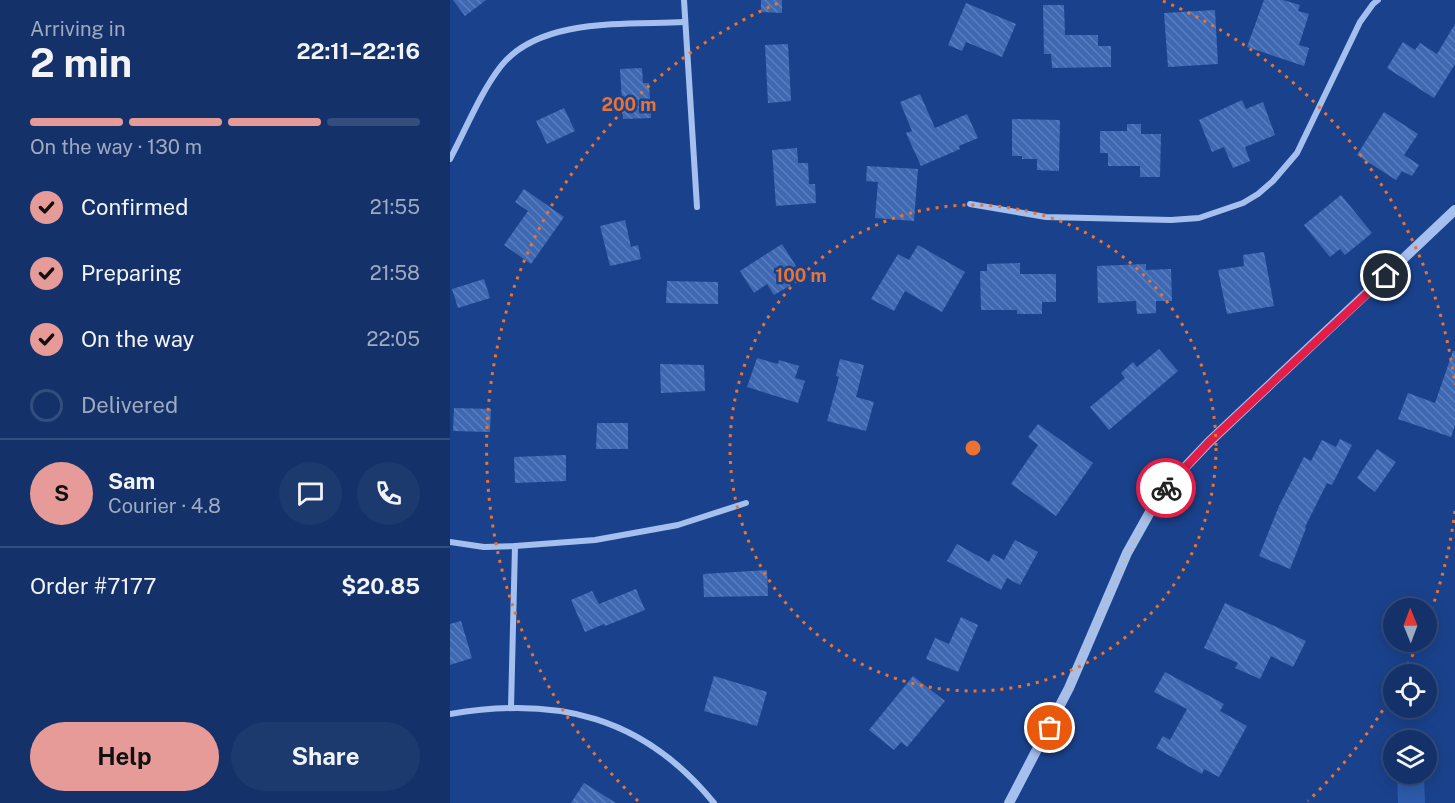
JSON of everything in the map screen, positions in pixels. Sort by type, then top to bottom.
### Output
[{"type":"street","points":[[684,0],[697,207]]},
{"type":"street","points":[[970,204],[1046,217],[1172,220],[1199,218],[1243,203],[1273,181],[1297,153],[1373,1]]},
{"type":"street","points":[[450,159],[489,84],[513,53],[531,41],[550,34],[578,29],[684,22]]},
{"type":"street","points":[[1009,803],[1069,688],[1127,553],[1150,512],[1170,483],[1209,442],[1455,210]]},
{"type":"street","points":[[450,542],[484,546],[514,546],[595,540],[678,525],[746,503]]},
{"type":"street","points":[[511,707],[514,546]]},
{"type":"street","points":[[450,714],[511,707],[546,708],[578,713],[609,723],[640,738],[681,768],[714,803]]},
{"type":"shaded area","points":[[1397,784],[1424,784],[1425,803],[1398,803]]},
{"type":"building","points":[[453,0],[486,0],[465,16]]},
{"type":"building","points":[[761,0],[782,0],[782,13],[761,12]]},
{"type":"building","points":[[1264,0],[1283,0],[1300,5],[1298,11],[1309,14],[1299,45],[1309,48],[1304,66],[1247,47]]},
{"type":"building","points":[[966,3],[1016,24],[1002,57],[966,42],[962,51],[948,45]]},
{"type":"building","points":[[1043,5],[1064,5],[1065,35],[1098,35],[1098,46],[1111,46],[1111,67],[1052,68],[1051,54],[1044,54]]},
{"type":"building","points":[[1215,10],[1218,64],[1168,67],[1164,13]]},
{"type":"building","points":[[1455,24],[1455,64],[1434,98],[1387,68],[1403,42],[1415,50],[1420,43],[1437,54]]},
{"type":"building","points":[[788,44],[791,101],[768,103],[765,45]]},
{"type":"building","points":[[642,68],[643,83],[649,83],[651,118],[623,119],[620,69]]},
{"type":"building","points":[[920,94],[935,128],[967,114],[978,138],[959,146],[960,149],[921,166],[906,133],[912,131],[900,102]]},
{"type":"building","points":[[1242,100],[1246,109],[1263,102],[1275,135],[1245,147],[1250,161],[1233,168],[1224,147],[1212,152],[1199,120]]},
{"type":"building","points":[[564,108],[575,131],[547,144],[536,121]]},
{"type":"building","points":[[1384,112],[1418,134],[1404,155],[1419,165],[1412,176],[1402,171],[1396,180],[1357,155]]},
{"type":"building","points":[[1012,119],[1060,120],[1059,171],[1037,170],[1037,159],[1012,156]]},
{"type":"building","points":[[1127,124],[1141,124],[1141,134],[1161,134],[1160,177],[1140,177],[1140,166],[1108,166],[1108,153],[1100,153],[1100,131],[1127,131]]},
{"type":"building","points":[[797,148],[798,163],[808,163],[809,184],[815,184],[816,203],[776,206],[772,150]]},
{"type":"building","points":[[867,166],[918,169],[914,221],[875,218],[878,182],[866,181]]},
{"type":"building","points":[[524,189],[564,217],[531,264],[504,245],[528,211],[515,202]]},
{"type":"building","points":[[1341,195],[1372,233],[1345,255],[1340,249],[1330,257],[1304,225]]},
{"type":"building","points":[[625,220],[631,247],[638,245],[641,259],[610,266],[600,226]]},
{"type":"building","points":[[782,244],[796,266],[784,274],[791,285],[774,295],[767,284],[754,293],[740,271]]},
{"type":"building","points":[[918,245],[965,272],[942,312],[905,291],[894,311],[871,299],[898,254],[909,260]]},
{"type":"building","points":[[1264,252],[1274,306],[1227,314],[1218,270],[1244,266],[1243,255]]},
{"type":"building","points":[[1020,263],[1020,274],[1056,274],[1056,302],[1042,302],[1042,314],[1017,314],[1017,310],[981,310],[980,271],[987,271],[987,264]]},
{"type":"building","points":[[1146,264],[1146,270],[1171,269],[1172,301],[1156,301],[1156,313],[1137,314],[1136,301],[1098,303],[1097,266]]},
{"type":"building","points":[[484,279],[490,298],[458,308],[452,289]]},
{"type":"building","points":[[667,281],[718,282],[718,304],[666,303]]},
{"type":"building","points":[[1159,349],[1178,371],[1109,430],[1090,407],[1125,378],[1121,373],[1133,362],[1137,367]]},
{"type":"building","points":[[1453,351],[1455,351],[1455,425],[1451,437],[1398,419],[1408,393],[1435,403]]},
{"type":"building","points":[[757,358],[778,364],[779,360],[799,366],[795,378],[805,381],[798,403],[747,387]]},
{"type":"building","points":[[840,359],[864,365],[856,397],[874,402],[866,431],[827,421],[839,377],[836,376]]},
{"type":"building","points":[[660,364],[704,365],[705,391],[661,393]]},
{"type":"building","points":[[454,408],[491,409],[490,432],[453,431]]},
{"type":"building","points":[[597,423],[628,423],[628,449],[596,449]]},
{"type":"building","points":[[1038,424],[1093,463],[1056,516],[1011,484],[1038,445],[1028,437]]},
{"type":"building","points":[[1340,439],[1352,445],[1332,485],[1327,483],[1305,527],[1290,569],[1259,556],[1279,506],[1304,457],[1311,461],[1322,440],[1336,447]]},
{"type":"building","points":[[1377,449],[1396,462],[1375,492],[1357,478]]},
{"type":"building","points":[[566,455],[566,481],[515,483],[514,457]]},
{"type":"building","points":[[1015,540],[1038,552],[1020,585],[1007,578],[1001,590],[947,561],[957,544],[989,562],[993,554],[1004,560]]},
{"type":"building","points":[[767,570],[768,596],[704,597],[703,574]]},
{"type":"building","points":[[636,589],[645,610],[585,632],[571,600],[592,591],[599,604]]},
{"type":"building","points":[[1225,603],[1306,641],[1293,667],[1271,656],[1260,679],[1235,668],[1238,663],[1204,648]]},
{"type":"building","points":[[961,617],[978,625],[958,672],[926,659],[935,638],[949,644]]},
{"type":"building","points":[[461,621],[472,658],[450,665],[450,624]]},
{"type":"building","points":[[1165,672],[1224,704],[1220,711],[1247,726],[1219,777],[1204,769],[1202,774],[1156,748],[1163,736],[1170,740],[1187,709],[1154,692]]},
{"type":"building","points":[[714,676],[767,692],[757,726],[704,711]]},
{"type":"building","points":[[913,676],[945,701],[907,747],[901,742],[894,750],[869,730]]},
{"type":"building","points":[[584,783],[616,803],[571,803]]},
{"type":"way so far","points":[[1050,728],[1127,553],[1166,488]]},
{"type":"route","points":[[1166,488],[1209,442],[1386,276]]}]
